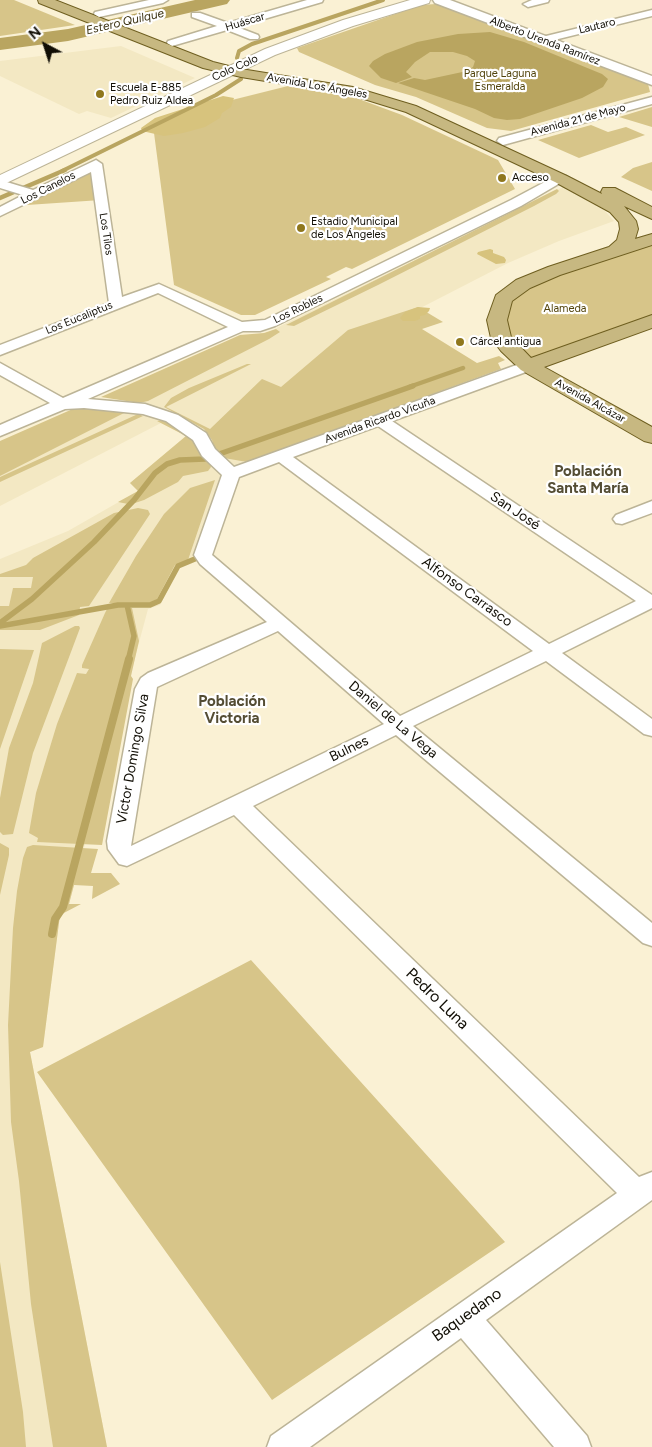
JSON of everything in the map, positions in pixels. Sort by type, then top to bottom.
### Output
[{"type":"main road","name":"Avenida Los Ángeles","points":[[44,0],[172,43],[235,68],[354,84],[387,92],[428,106],[652,214]]},
{"type":"main road","name":"Avenida Los Ángeles","points":[[64,0],[192,60],[352,91],[388,100],[411,109],[609,203],[625,217],[629,225],[629,233],[621,247],[615,251]]},
{"type":"main road","name":"Colo Colo","points":[[2,183],[235,68],[341,26],[424,0]]},
{"type":"main road","points":[[528,366],[508,347],[498,329],[497,314],[503,299],[512,291],[536,278],[652,239]]},
{"type":"main road","name":"Avenida Ricardo Vicuña","points":[[528,366],[652,321]]},
{"type":"main road","name":"Avenida Alcázar","points":[[528,366],[652,436]]},
{"type":"street","points":[[112,22],[163,0]]},
{"type":"street","name":"Huáscar","points":[[172,43],[318,0]]},
{"type":"street","name":"Alberto Urenda Ramírez","points":[[439,0],[652,81]]},
{"type":"street","points":[[528,4],[544,0]]},
{"type":"street","name":"Lautaro","points":[[542,40],[651,13]]},
{"type":"street","points":[[196,15],[254,37]]},
{"type":"street","name":"Avenida 21 de Mayo","points":[[503,141],[652,100]]},
{"type":"street","name":"Los Canelos","points":[[0,212],[96,164]]},
{"type":"street","name":"Los Tilos","points":[[96,164],[116,303]]},
{"type":"street","name":"Los Robles","points":[[0,431],[240,327],[260,326],[270,323],[516,203],[561,179]]},
{"type":"street","points":[[2,183],[35,195]]},
{"type":"street","name":"Los Eucaliptus","points":[[0,350],[116,303],[159,288],[240,327]]},
{"type":"street","name":"Avenida Ricardo Vicuña","points":[[232,474],[528,366]]},
{"type":"street","points":[[0,368],[63,404],[112,406],[161,413],[181,422],[200,436],[212,456],[232,474]]},
{"type":"street","name":"San José","points":[[380,420],[651,601]]},
{"type":"street","name":"Alfonso Carrasco","points":[[281,456],[652,729]]},
{"type":"street","name":"Daniel de La Vega","points":[[232,474],[204,555],[206,560],[398,725],[652,937]]},
{"type":"street","points":[[622,519],[652,506]]},
{"type":"street","name":"Bulnes","points":[[127,858],[651,601]]},
{"type":"street","name":"Víctor Domingo Silva","points":[[127,858],[120,849],[119,841],[145,689],[148,683],[155,678],[280,624]]},
{"type":"street","name":"Pedro Luna","points":[[238,804],[647,1189]]},
{"type":"street","name":"Baquedano","points":[[283,1447],[647,1189]]},
{"type":"street","points":[[464,1318],[576,1447]]},
{"type":"shaded area","points":[[490,32],[524,42],[602,74],[608,79],[603,87],[582,98],[520,119],[507,120],[494,118],[475,109],[398,83],[414,78],[425,80],[467,71],[473,67],[475,61],[467,56],[453,52],[430,52],[415,62],[406,72],[412,77],[396,83],[381,78],[369,66],[373,61],[385,54],[417,42],[458,34]]},
{"type":"shaded area","name":"Escuela E-885 Pedro Ruiz Aldea","points":[[121,46],[195,78],[111,118],[87,111],[79,114],[0,76],[0,61]]},
{"type":"shaded area","points":[[223,96],[234,98],[231,107],[222,113],[220,118],[205,127],[164,136],[142,131],[141,128],[155,118]]},
{"type":"shaded area","points":[[563,187],[604,210],[614,221],[559,241],[508,263],[401,318],[250,450],[215,509],[190,563],[179,568],[160,605],[148,609],[69,904],[60,915],[43,1047],[30,1052],[107,1447],[0,1447],[0,559],[68,531],[138,491],[130,483],[186,436],[161,423],[0,506],[0,464]]},
{"type":"shaded area","points":[[493,250],[493,253],[504,257],[505,263],[496,264],[477,254],[478,252]]},
{"type":"shaded area","points":[[418,307],[430,308],[425,315],[420,316],[420,319],[415,321],[403,321],[400,318],[405,312]]},
{"type":"green space","points":[[0,0],[14,0],[75,25],[0,36]]},
{"type":"green space","name":"Parque Laguna Esmeralda","points":[[436,4],[648,84],[650,92],[511,131],[487,128],[416,97],[375,85],[299,52],[297,48],[421,5]]},
{"type":"green space","name":"Estadio Municipal de Los Ángeles","points":[[288,86],[356,98],[402,115],[498,160],[515,189],[352,269],[346,267],[326,277],[331,279],[255,315],[241,315],[174,285],[154,133],[212,105]]},
{"type":"green space","points":[[652,107],[652,127],[619,117]]},
{"type":"green space","points":[[591,125],[608,132],[626,127],[645,135],[579,158],[538,140]]},
{"type":"green space","points":[[652,162],[652,191],[621,177],[633,168]]},
{"type":"green space","points":[[96,169],[101,200],[27,205],[27,203]]},
{"type":"green space","points":[[557,189],[559,191],[556,194],[534,206],[378,285],[294,326],[286,325]]},
{"type":"green space","name":"Alameda","points":[[652,242],[652,316],[532,360],[507,334],[504,313],[517,292],[526,286]]},
{"type":"green space","points":[[418,307],[443,322],[422,329],[477,363],[499,356],[505,360],[498,363],[501,369],[247,462],[224,458],[215,450],[212,440],[204,429],[164,407],[171,398],[189,388],[251,364],[166,407],[210,429],[262,379],[281,387],[348,330]]},
{"type":"green space","points":[[276,329],[280,332],[269,339],[148,401],[139,403],[101,397],[240,335],[264,333]]},
{"type":"green space","points":[[75,408],[126,412],[0,476],[0,441]]},
{"type":"green space","points":[[138,414],[143,416],[0,482],[0,477]]},
{"type":"green space","points":[[168,420],[193,438],[211,467],[208,471],[183,476],[178,482],[144,500],[128,504],[118,502],[138,491],[130,483],[186,436],[157,421]]},
{"type":"green space","points":[[215,480],[188,560],[175,565],[157,599],[148,604],[109,603],[136,556],[164,514],[190,488]]},
{"type":"green space","points":[[138,508],[148,510],[150,514],[89,606],[80,607],[79,615],[40,630],[0,630],[0,606],[9,606],[13,588],[31,588],[33,577],[0,577],[0,574],[26,565],[33,558],[114,513]]},
{"type":"green space","points":[[119,607],[132,608],[139,641],[131,676],[133,679],[102,845],[37,842],[38,838],[29,833],[30,827],[36,793],[57,724],[77,673],[86,674],[89,669],[82,668],[82,665],[107,609]]},
{"type":"green space","points":[[75,626],[80,628],[33,753],[13,834],[3,835],[0,832],[0,798],[9,748],[33,683],[42,643]]},
{"type":"green space","points":[[0,649],[34,650],[0,749]]},
{"type":"green space","points":[[0,843],[9,848],[9,855],[0,895]]},
{"type":"green space","points":[[33,845],[98,849],[91,873],[111,873],[120,884],[92,899],[93,886],[74,885],[69,904],[81,904],[60,915],[43,1047],[30,1052],[107,1447],[53,1447],[31,1304],[19,1181],[11,1122],[8,1025],[13,928],[17,891],[23,858],[27,847]]},
{"type":"green space","points":[[251,960],[505,1242],[272,1400],[37,1072]]},
{"type":"green space","points":[[0,1262],[23,1412],[26,1447],[0,1447]]},
{"type":"waterway","name":"Estero Quilque","points":[[203,0],[208,2]]},
{"type":"waterway","name":"Estero Quilque","points":[[0,44],[68,35],[220,0]]},
{"type":"waterway","points":[[237,58],[239,51],[252,44],[383,0]]},
{"type":"waterway","points":[[62,171],[216,95],[241,79]]},
{"type":"waterway","points":[[0,198],[65,170]]},
{"type":"waterway","points":[[409,387],[463,368]]},
{"type":"waterway","points":[[0,623],[32,599],[94,542],[134,500],[155,473],[167,464],[180,460],[205,459],[413,386]]},
{"type":"waterway","points":[[127,605],[150,605],[159,601],[178,566],[202,556]]},
{"type":"waterway","points":[[0,626],[127,605]]},
{"type":"waterway","points":[[127,605],[134,636],[128,661]]},
{"type":"waterway","points":[[52,934],[55,919],[63,907],[129,659]]},
{"type":"place","name":"Escuela E-885 Pedro Ruiz Aldea","points":[[100,94]]},
{"type":"place","name":"Acceso","points":[[502,178]]},
{"type":"place","name":"Estadio Municipal de Los Ángeles","points":[[301,228]]},
{"type":"place","name":"Cárcel antigua","points":[[460,342]]},
{"type":"district","name":"Población Santa María","points":[[588,480]]},
{"type":"district","name":"Población Victoria","points":[[232,710]]}]
